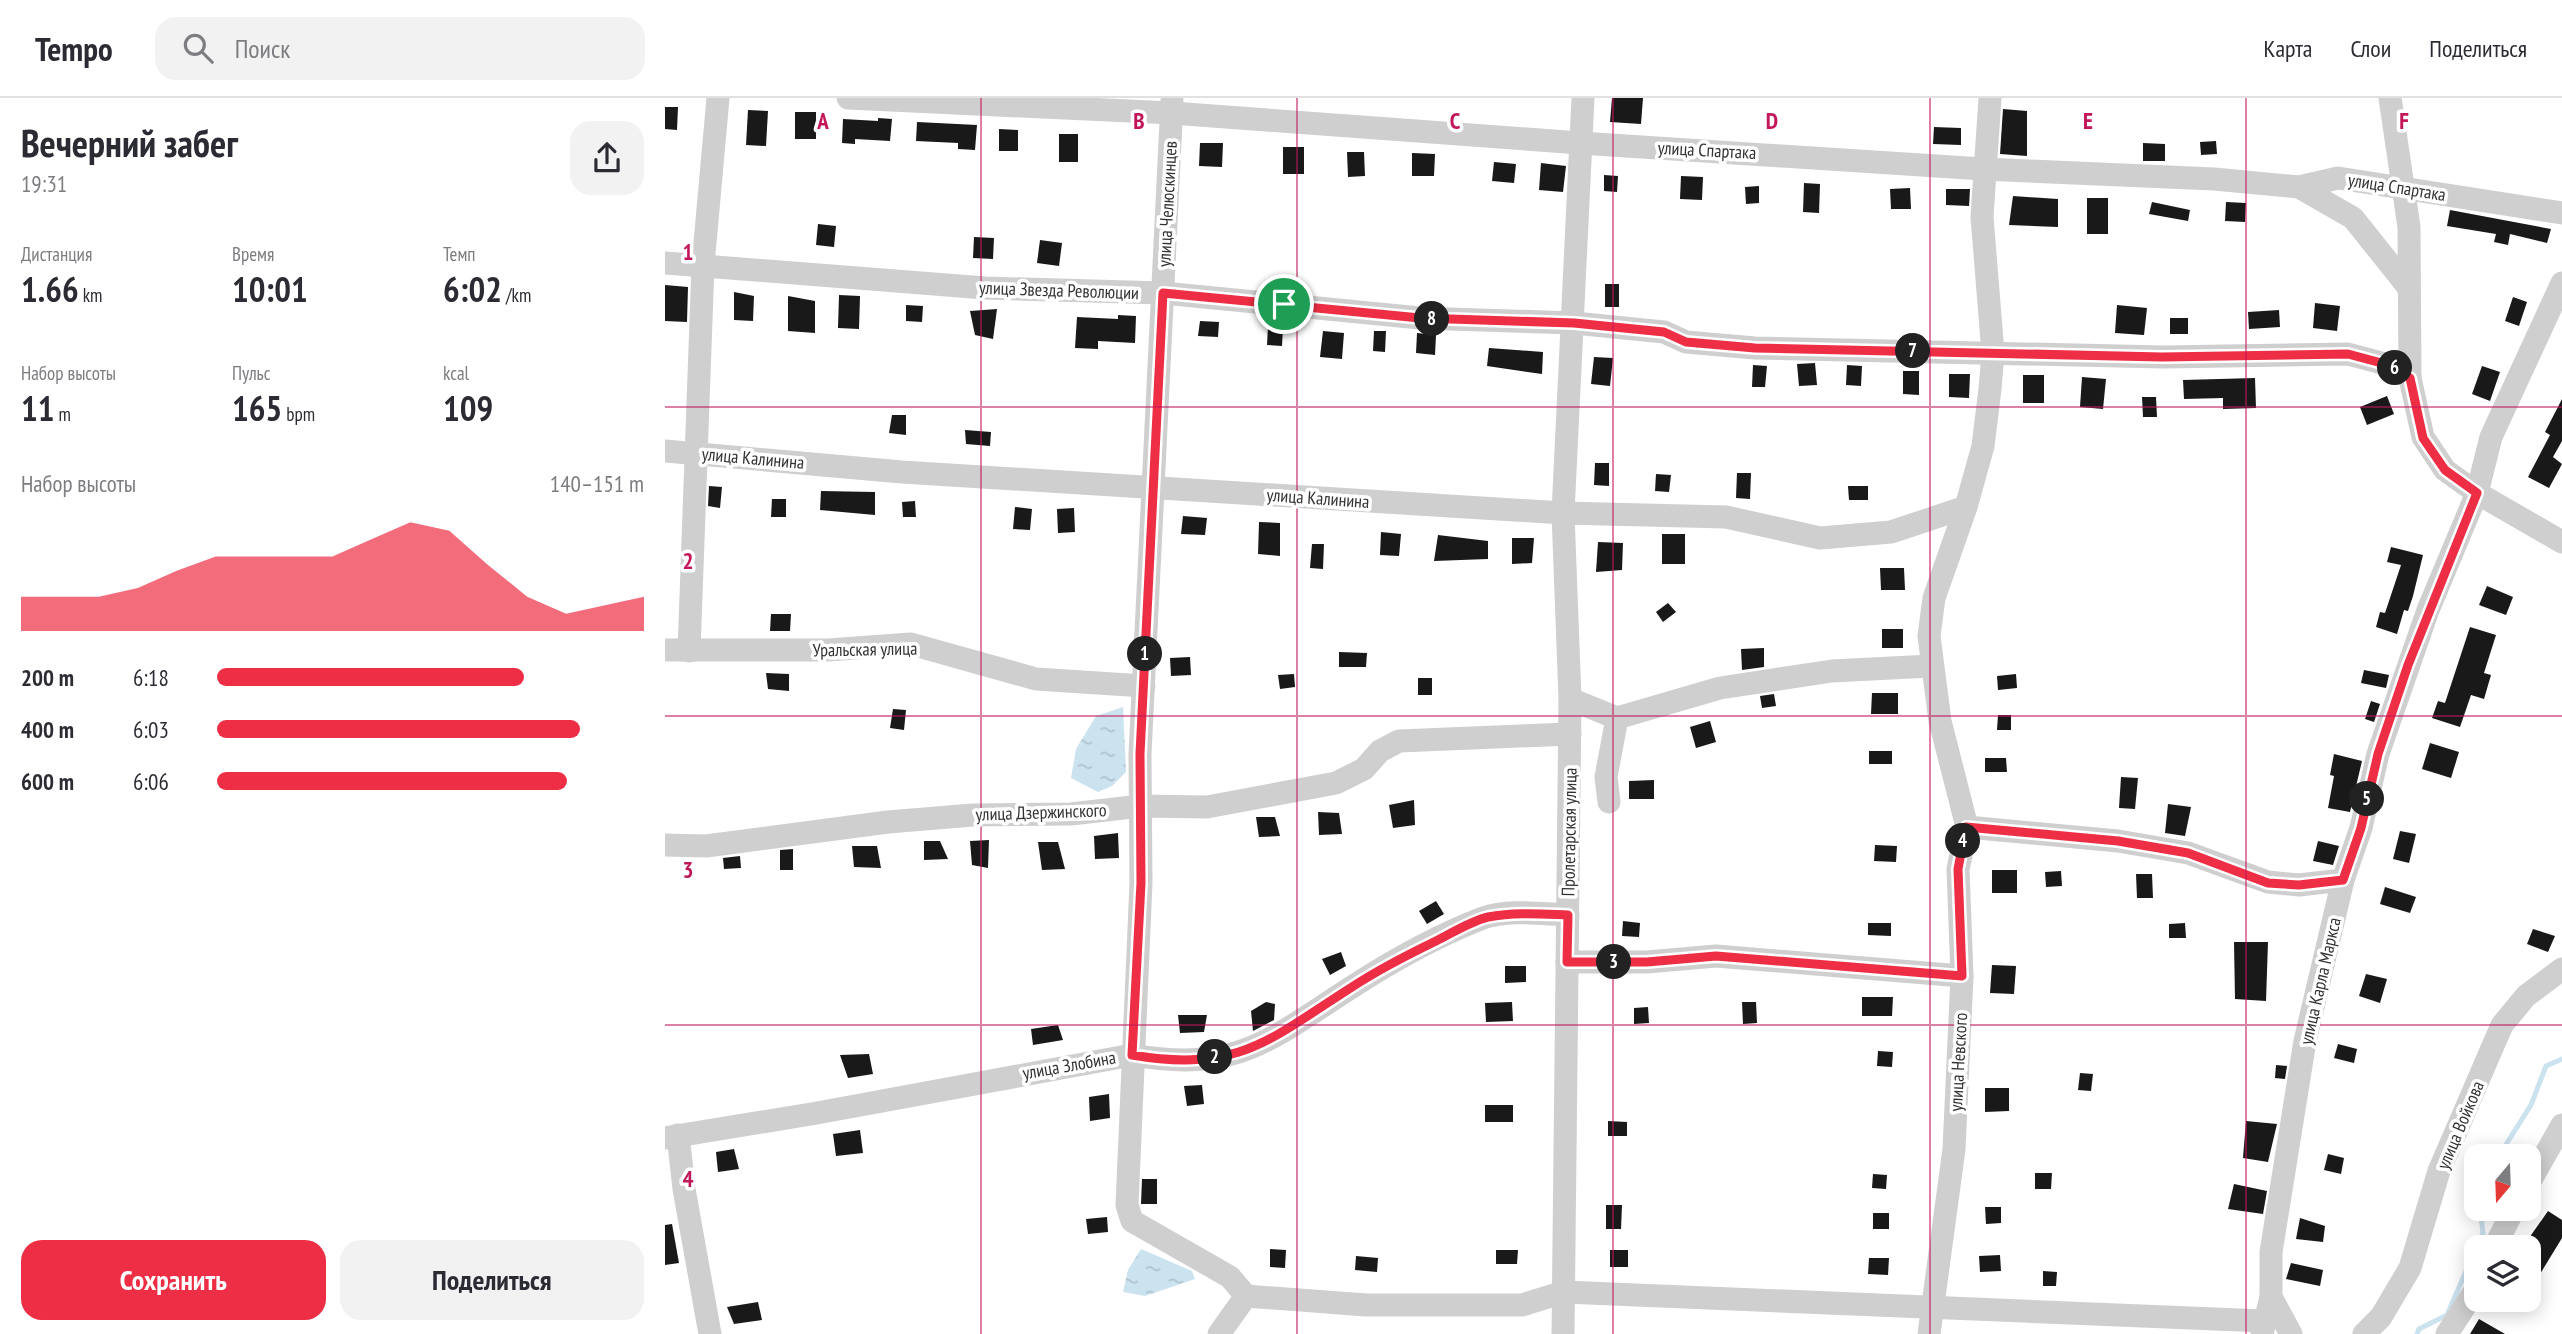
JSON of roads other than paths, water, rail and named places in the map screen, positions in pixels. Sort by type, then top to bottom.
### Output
[{"type":"street","points":[[689,651],[702,265],[718,98]]},
{"type":"street","name":"улица Спартака","points":[[848,98],[1172,106],[1580,143],[1983,169],[2214,179],[2299,187],[2338,178],[2401,190],[2562,213]]},
{"type":"street","name":"Пролетарская улица","points":[[1563,1334],[1570,699],[1563,513],[1583,98]]},
{"type":"street","name":"улица Невского","points":[[1929,1334],[1954,1149],[1962,976],[1958,869],[1966,827],[1940,722],[1931,666],[1930,636],[1934,598],[1966,507],[1983,446],[1993,353],[1982,217],[1983,169],[1990,98]]},
{"type":"street","points":[[2390,98],[2401,190],[2409,227],[2410,378],[2423,438],[2445,470],[2477,493],[2562,542]]},
{"type":"street","name":"улица Челюскинцев","points":[[1172,106],[1151,487],[1141,883],[1127,1205],[1132,1221],[1230,1277],[1246,1296]]},
{"type":"street","points":[[2299,187],[2353,218],[2409,288]]},
{"type":"street","name":"улица Звезда Революции","points":[[665,263],[985,288],[1163,293],[1420,318],[1574,323],[1664,332],[1686,342],[1755,348],[2162,357],[2348,354],[2389,365],[2410,378]]},
{"type":"street","name":"улица Карла Маркса","points":[[2263,1327],[2271,1297],[2271,1252],[2305,1041],[2343,880],[2361,828],[2378,754],[2408,665],[2477,493],[2491,437],[2562,283]]},
{"type":"street","name":"улица Калинина","points":[[665,451],[902,472],[1563,513],[1726,517],[1820,538],[1891,532],[1966,507]]},
{"type":"street","name":"Уральская улица","points":[[665,649],[828,650],[911,644],[1036,679],[1144,686]]},
{"type":"street","points":[[1570,699],[1617,718],[1720,688],[1832,671],[1931,666]]},
{"type":"street","points":[[1609,802],[1606,777],[1617,718]]},
{"type":"street","name":"улица Дзержинского","points":[[665,845],[706,846],[900,821],[973,815],[1071,814],[1141,806],[1207,807],[1336,783],[1364,769],[1380,751],[1399,741],[1570,734]]},
{"type":"street","points":[[1966,827],[2118,841],[2188,853],[2268,883],[2299,885],[2343,880]]},
{"type":"street","name":"улица Злобина","points":[[672,1137],[1132,1055],[1169,1061],[1202,1059],[1260,1046],[1352,987],[1485,917],[1520,913],[1568,915]]},
{"type":"street","points":[[1567,962],[1647,962],[1716,956],[1962,976]]},
{"type":"street","name":"улица Войкова","points":[[2364,1334],[2381,1317],[2410,1268],[2439,1171],[2502,1025],[2525,996],[2562,969]]},
{"type":"street","points":[[2541,1162],[2562,1125]]},
{"type":"street","points":[[672,1137],[710,1334]]},
{"type":"street","points":[[1219,1334],[1246,1296],[1366,1305],[1522,1305],[1564,1292],[1763,1302],[1931,1306],[2263,1327]]},
{"type":"street","name":"улица Карла Маркса","points":[[2271,1297],[2291,1334]]},
{"type":"street","points":[[2447,1334],[2464,1308]]},
{"type":"water","points":[[1123,707],[1126,772],[1112,786],[1098,792],[1071,778],[1076,749],[1096,716]]},
{"type":"water","points":[[1141,1249],[1192,1271],[1195,1279],[1145,1296],[1123,1292],[1128,1270]]},
{"type":"waterway","points":[[2506,1144],[2531,1105],[2546,1066],[2562,1059]]},
{"type":"waterway","points":[[2482,1222],[2482,1235]]},
{"type":"waterway","points":[[2417,1334],[2419,1329],[2447,1315],[2464,1276]]}]
